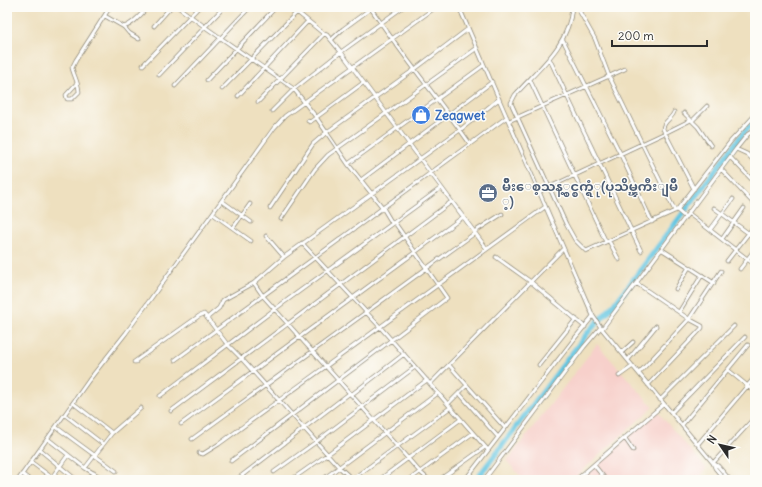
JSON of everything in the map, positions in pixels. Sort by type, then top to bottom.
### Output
[{"type":"street","points":[[77,83],[66,95],[67,99],[72,99],[79,92],[77,83],[72,68],[110,7]]},
{"type":"street","points":[[124,27],[129,26],[148,7]]},
{"type":"street","points":[[154,26],[171,7]]},
{"type":"street","points":[[178,7],[294,89],[327,132],[348,164],[383,208],[392,223],[416,252],[447,299],[231,461]]},
{"type":"street","points":[[143,65],[199,7]]},
{"type":"street","points":[[159,75],[224,7]]},
{"type":"street","points":[[175,86],[250,7]]},
{"type":"street","points":[[208,80],[276,7]]},
{"type":"street","points":[[291,7],[331,40],[341,52],[487,249]]},
{"type":"street","points":[[222,89],[302,7]]},
{"type":"street","points":[[331,40],[371,7],[380,24],[470,144]]},
{"type":"street","points":[[272,111],[294,89],[341,52],[403,7]]},
{"type":"street","points":[[18,480],[73,403],[222,202],[274,128],[285,116],[304,101],[436,7]]},
{"type":"street","points":[[459,7],[507,117],[513,120],[566,224],[580,246],[586,251],[677,211],[731,141],[755,115]]},
{"type":"street","points":[[572,7],[571,16],[563,40],[530,80],[511,100],[510,103],[513,120],[541,191],[545,207],[594,317],[660,400],[672,412],[698,444],[725,480]]},
{"type":"street","points":[[577,7],[595,39],[609,76],[642,143],[677,211],[684,216]]},
{"type":"street","points":[[105,16],[124,27],[129,33],[139,39]]},
{"type":"street","points":[[238,96],[308,21]]},
{"type":"street","points":[[270,208],[313,144],[327,132],[468,29]]},
{"type":"street","points":[[258,102],[324,34]]},
{"type":"street","points":[[563,40],[620,153],[652,222]]},
{"type":"street","points":[[281,219],[315,169],[337,148],[477,48]]},
{"type":"street","points":[[549,58],[630,231],[641,251]]},
{"type":"street","points":[[348,164],[484,66]]},
{"type":"street","points":[[513,120],[625,68]]},
{"type":"street","points":[[530,80],[574,175],[608,242],[619,260]]},
{"type":"street","points":[[361,180],[492,82]]},
{"type":"street","points":[[308,121],[310,122],[363,83]]},
{"type":"street","points":[[207,318],[219,308],[223,300],[254,283],[302,243],[460,130],[499,99]]},
{"type":"street","points":[[541,191],[691,120],[707,106]]},
{"type":"street","points":[[674,112],[663,126],[665,133],[694,189]]},
{"type":"street","points":[[684,113],[711,146]]},
{"type":"street","points":[[175,360],[216,328],[263,296],[507,117]]},
{"type":"street","points":[[484,480],[584,346],[636,283],[684,216],[688,213],[748,134],[755,130]]},
{"type":"street","points":[[736,149],[747,154],[755,162]]},
{"type":"street","points":[[730,157],[755,183]]},
{"type":"street","points":[[721,169],[755,205]]},
{"type":"street","points":[[160,396],[274,309],[442,188]]},
{"type":"street","points":[[710,230],[733,199]]},
{"type":"street","points":[[222,202],[251,222]]},
{"type":"street","points":[[171,410],[451,202]]},
{"type":"street","points":[[233,228],[250,204]]},
{"type":"street","points":[[199,452],[203,454],[219,444],[545,207]]},
{"type":"street","points":[[714,208],[755,237]]},
{"type":"street","points":[[722,239],[744,208]]},
{"type":"street","points":[[688,213],[755,264]]},
{"type":"street","points":[[213,214],[251,241]]},
{"type":"street","points":[[192,439],[427,268],[474,232],[502,214]]},
{"type":"street","points":[[181,424],[254,372],[463,217]]},
{"type":"street","points":[[728,261],[755,225]]},
{"type":"street","points":[[266,236],[284,257]]},
{"type":"street","points":[[302,243],[367,312],[488,450]]},
{"type":"street","points":[[430,384],[563,249]]},
{"type":"street","points":[[661,249],[714,283]]},
{"type":"street","points":[[740,269],[755,249]]},
{"type":"street","points":[[496,257],[531,282],[585,327]]},
{"type":"street","points":[[676,289],[689,267]]},
{"type":"street","points":[[639,373],[688,319],[721,272]]},
{"type":"street","points":[[679,312],[702,275]]},
{"type":"street","points":[[254,283],[287,324],[420,472],[429,480]]},
{"type":"street","points":[[636,283],[688,319],[702,326],[702,328],[648,385]]},
{"type":"street","points":[[136,362],[134,362],[204,314],[227,344],[352,480],[451,408]]},
{"type":"street","points":[[464,480],[594,317]]},
{"type":"street","points":[[539,365],[576,320]]},
{"type":"street","points":[[628,360],[656,326]]},
{"type":"street","points":[[660,400],[734,326]]},
{"type":"street","points":[[672,412],[745,337]]},
{"type":"street","points":[[622,352],[633,342]]},
{"type":"street","points":[[682,425],[748,345]]},
{"type":"street","points":[[236,480],[404,354]]},
{"type":"street","points":[[449,365],[505,428]]},
{"type":"street","points":[[619,376],[633,366]]},
{"type":"street","points":[[274,472],[415,367]]},
{"type":"street","points":[[728,370],[755,392]]},
{"type":"street","points":[[698,444],[755,376]]},
{"type":"street","points":[[291,480],[427,380]]},
{"type":"street","points":[[448,404],[467,385]]},
{"type":"street","points":[[322,480],[438,393]]},
{"type":"street","points":[[459,393],[498,437]]},
{"type":"street","points":[[73,403],[112,433]]},
{"type":"street","points":[[576,480],[664,404]]},
{"type":"street","points":[[85,468],[112,433],[140,408]]},
{"type":"street","points":[[65,415],[103,444]]},
{"type":"street","points":[[713,463],[755,417]]},
{"type":"street","points":[[379,480],[461,420]]},
{"type":"street","points":[[56,427],[116,472]]},
{"type":"street","points":[[409,480],[473,433]]},
{"type":"street","points":[[624,438],[633,450]]},
{"type":"street","points":[[48,439],[85,468],[106,480]]},
{"type":"street","points":[[439,480],[485,447]]},
{"type":"street","points":[[40,450],[74,478]]},
{"type":"street","points":[[31,462],[52,479],[68,455]]},
{"type":"street","points":[[713,463],[718,466],[730,480]]},
{"type":"street","points":[[594,465],[606,480]]},
{"type":"street","points":[[88,480],[94,473]]},
{"type":"street","points":[[22,474],[30,480]]},
{"type":"shaded area","points":[[597,344],[653,407],[572,480],[524,480],[507,461]]},
{"type":"shaded area","points":[[657,411],[706,468],[699,480],[579,480]]},
{"type":"waterway","points":[[476,480],[589,331],[615,304],[747,128],[755,123]]},
{"type":"place","name":"Zeagwet","points":[[421,115]]},
{"type":"place","name":"မ်ိဳးေစ့သန့္စင္စက္ရံု(ပုသိမ္ၾကီးျမိဳ ့)","points":[[488,193]]}]
